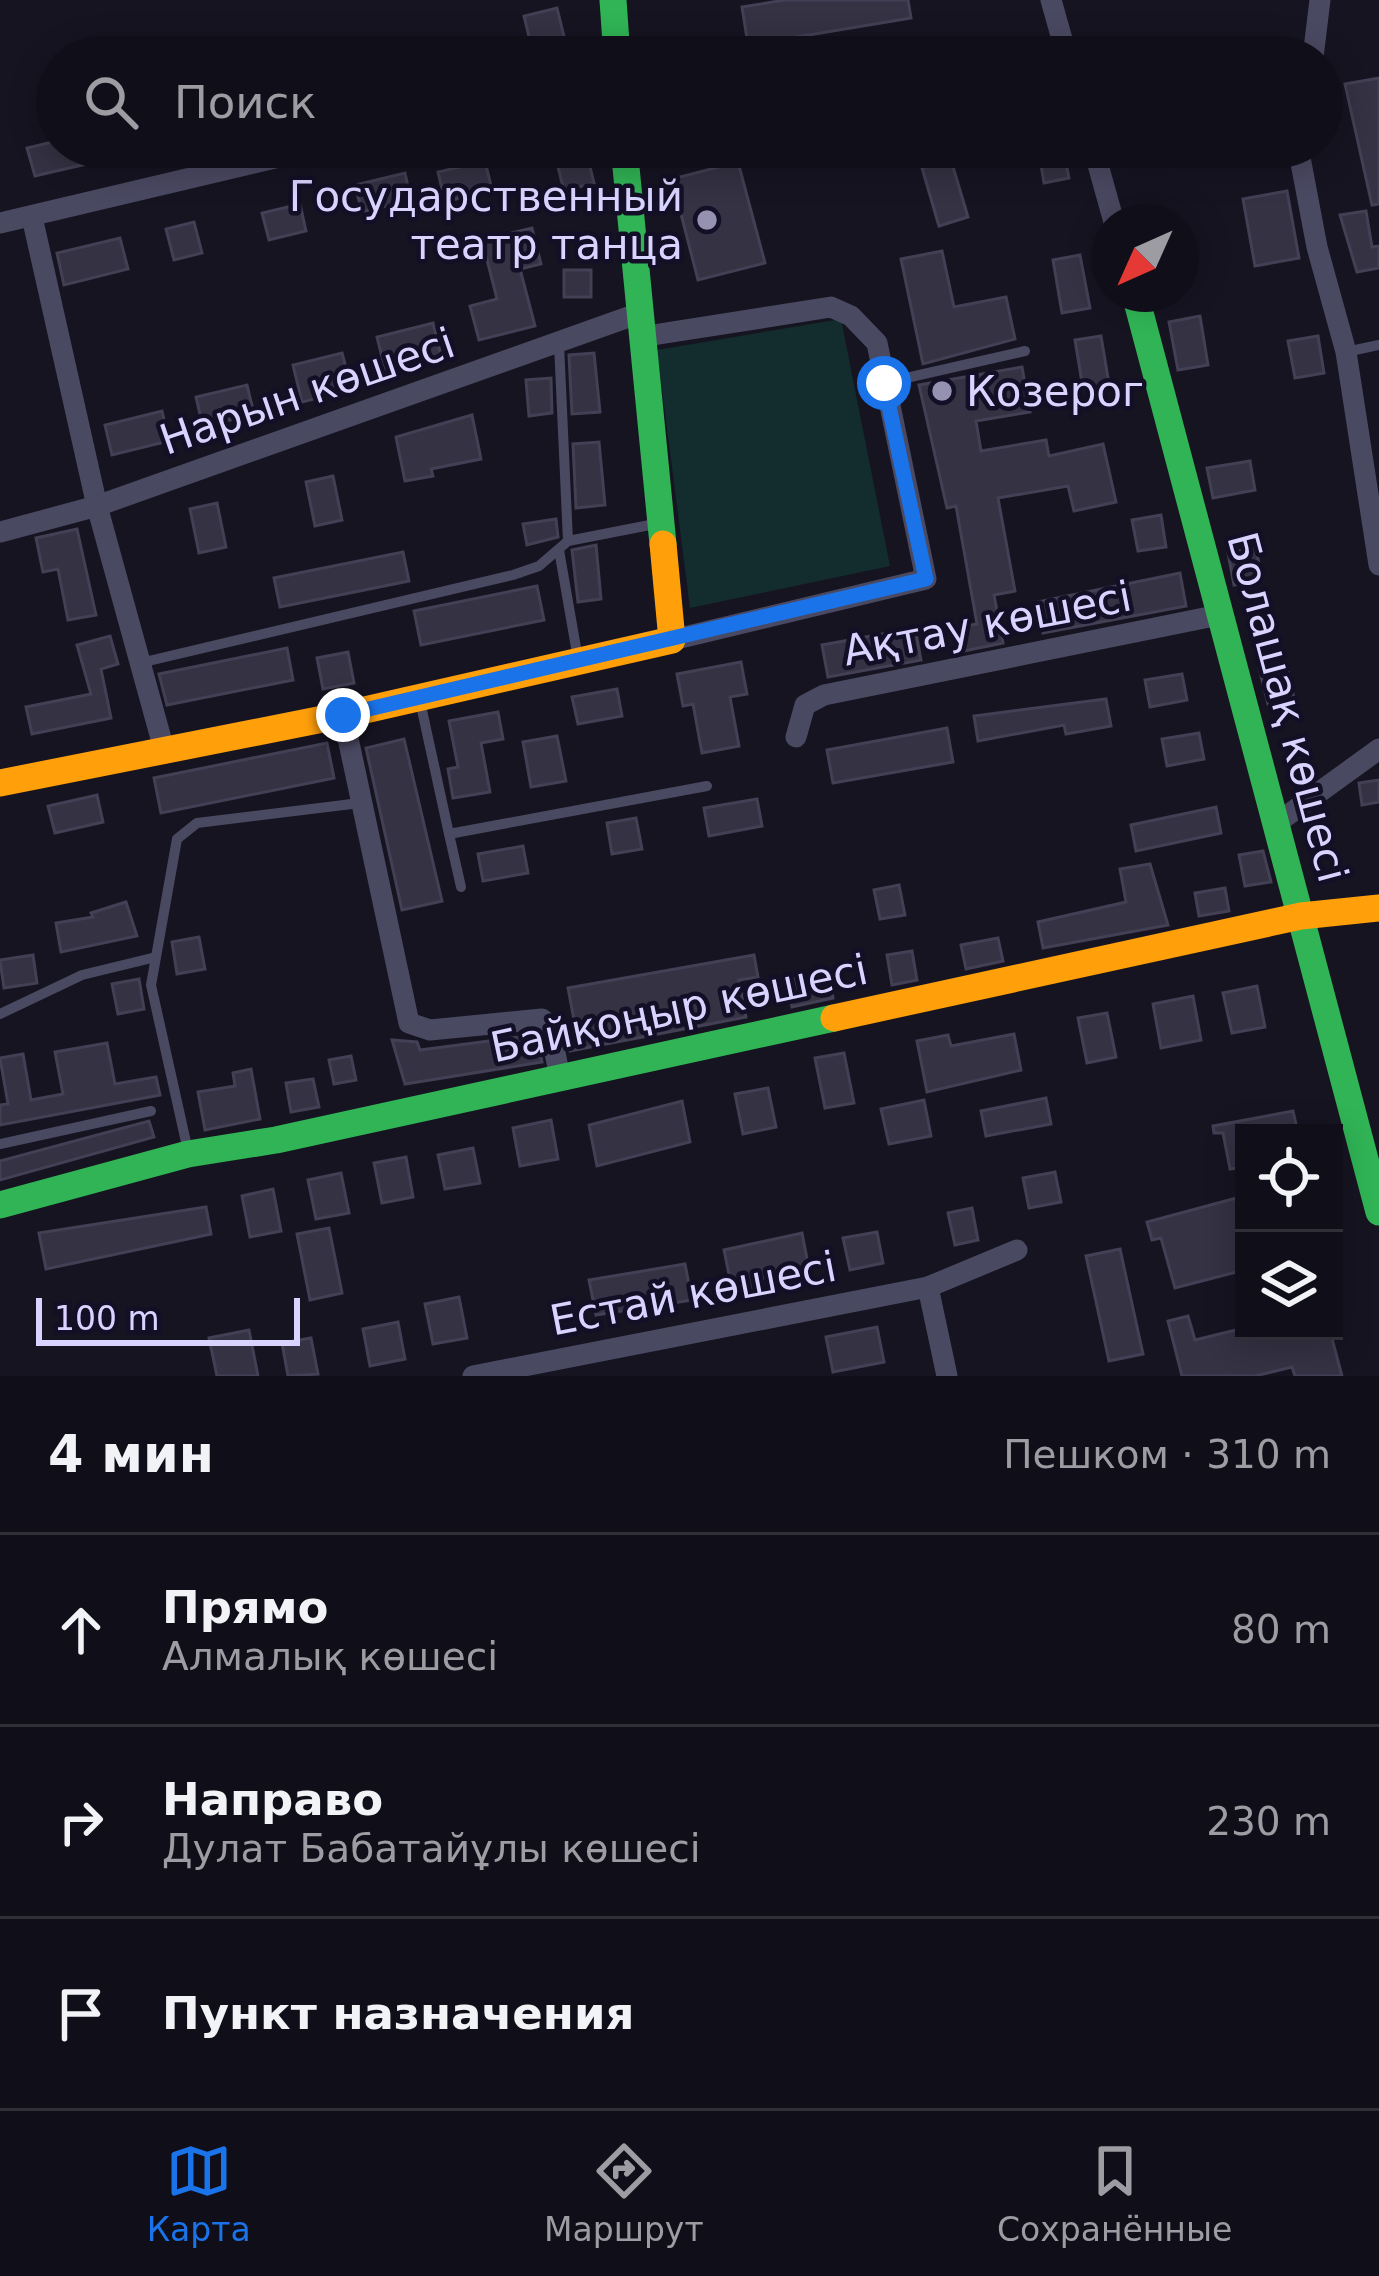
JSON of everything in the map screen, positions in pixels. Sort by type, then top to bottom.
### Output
[{"type":"street","points":[[613,0],[616,36]]},
{"type":"street","points":[[1051,0],[1061,36]]},
{"type":"street","points":[[1316,36],[1320,0]]},
{"type":"street","points":[[0,223],[216,168]]},
{"type":"street","points":[[0,783],[165,753],[672,640],[625,168]]},
{"type":"street","points":[[1099,168],[1109,204]]},
{"type":"street","points":[[1302,168],[1317,247],[1346,352],[1379,566]]},
{"type":"street","points":[[32,218],[97,506],[165,753]]},
{"type":"street","name":"Нарын көшесі","points":[[0,532],[97,506],[559,344],[638,326],[831,307],[851,316],[877,343],[926,579],[672,640]]},
{"type":"street","name":"Болашақ көшесі","points":[[1140,312],[1379,1212]]},
{"type":"street","name":"Ақтау көшесі","points":[[796,737],[805,705],[824,695],[1220,616]]},
{"type":"street","points":[[343,715],[409,1023],[430,1030],[542,1019],[550,1027],[560,1078]]},
{"type":"street","points":[[1274,825],[1379,749]]},
{"type":"street","name":"Байқоңыр көшесі","points":[[0,1205],[188,1154],[1301,916],[1379,908]]},
{"type":"street","name":"Естай көшесі","points":[[473,1376],[928,1287],[1017,1250]]},
{"type":"street","points":[[928,1287],[947,1376]]},
{"type":"lane","points":[[559,344],[563,546],[578,662]]},
{"type":"lane","points":[[1346,352],[1379,345]]},
{"type":"lane","points":[[884,383],[1025,351]]},
{"type":"lane","points":[[140,663],[513,575],[563,546],[659,524]]},
{"type":"lane","points":[[420,698],[461,887]]},
{"type":"lane","points":[[449,834],[707,786]]},
{"type":"lane","points":[[188,1154],[151,986],[152,958],[177,838],[188,827],[361,802]]},
{"type":"lane","points":[[0,1014],[82,975],[152,958]]},
{"type":"lane","points":[[0,1144],[151,1112]]},
{"type":"green space","points":[[841,319],[890,566],[690,608],[657,350]]},
{"type":"building","points":[[785,0],[908,0],[911,18],[802,36],[747,36],[742,7]]},
{"type":"building","points":[[557,8],[564,36],[529,36],[524,16]]},
{"type":"building","points":[[1379,78],[1379,204],[1372,205],[1345,84]]},
{"type":"building","points":[[36,146],[36,168],[69,168],[35,176],[27,148]]},
{"type":"building","points":[[487,168],[492,190],[445,202],[438,172]]},
{"type":"building","points":[[558,168],[590,168],[594,183],[564,191]]},
{"type":"building","points":[[715,168],[740,168],[765,263],[698,280],[672,179]]},
{"type":"building","points":[[922,168],[953,168],[968,217],[939,226]]},
{"type":"building","points":[[1042,168],[1067,168],[1069,178],[1044,183]]},
{"type":"building","points":[[405,173],[411,200],[362,212],[355,185]]},
{"type":"building","points":[[1287,191],[1299,258],[1255,266],[1243,199]]},
{"type":"building","points":[[300,204],[306,231],[269,240],[262,213]]},
{"type":"building","points":[[1366,211],[1372,247],[1379,246],[1379,268],[1357,272],[1340,215]]},
{"type":"building","points":[[194,222],[202,253],[174,260],[166,229]]},
{"type":"building","points":[[532,228],[541,264],[520,269],[535,326],[479,340],[470,306],[497,299],[482,240]]},
{"type":"building","points":[[120,238],[128,269],[64,285],[57,253]]},
{"type":"building","points":[[942,251],[954,307],[1006,297],[1015,339],[923,364],[901,259]]},
{"type":"building","points":[[1080,255],[1090,308],[1062,313],[1053,260]]},
{"type":"building","points":[[564,270],[591,270],[591,297],[564,297]]},
{"type":"building","points":[[1200,316],[1208,365],[1178,370],[1169,322]]},
{"type":"building","points":[[433,323],[441,356],[385,369],[377,337]]},
{"type":"building","points":[[1101,336],[1109,384],[1083,389],[1075,340]]},
{"type":"building","points":[[1318,336],[1324,373],[1295,378],[1288,341]]},
{"type":"building","points":[[342,353],[352,390],[302,402],[293,365]]},
{"type":"building","points":[[594,353],[600,412],[572,414],[569,355]]},
{"type":"building","points":[[1022,367],[1030,412],[976,421],[981,451],[1046,440],[1049,456],[1103,444],[1116,502],[1074,511],[1068,486],[998,498],[1015,591],[994,595],[1003,643],[964,651],[959,627],[977,624],[956,506],[947,508],[919,385]]},
{"type":"building","points":[[551,378],[552,413],[529,416],[526,380]]},
{"type":"building","points":[[247,385],[254,414],[203,427],[196,397]]},
{"type":"building","points":[[162,411],[169,441],[112,455],[105,425]]},
{"type":"building","points":[[472,415],[481,459],[431,469],[433,476],[405,481],[396,437]]},
{"type":"building","points":[[599,442],[605,505],[576,508],[573,444]]},
{"type":"building","points":[[1250,461],[1255,490],[1213,498],[1207,468]]},
{"type":"building","points":[[333,476],[342,520],[315,526],[306,482]]},
{"type":"building","points":[[217,503],[226,547],[199,553],[190,509]]},
{"type":"building","points":[[1161,515],[1166,547],[1138,551],[1132,520]]},
{"type":"building","points":[[556,519],[558,537],[527,545],[523,524]]},
{"type":"building","points":[[77,529],[96,615],[68,620],[58,569],[43,572],[36,538]]},
{"type":"building","points":[[596,545],[601,599],[578,602],[572,550]]},
{"type":"building","points":[[1256,548],[1262,580],[1234,585],[1228,553]]},
{"type":"building","points":[[403,552],[409,581],[280,607],[274,578]]},
{"type":"building","points":[[1180,573],[1186,606],[1043,633],[1038,602]]},
{"type":"building","points":[[537,586],[544,620],[421,645],[414,611]]},
{"type":"building","points":[[915,628],[921,660],[828,677],[822,645]]},
{"type":"building","points":[[110,636],[118,664],[101,669],[111,718],[32,734],[26,707],[91,694],[77,645]]},
{"type":"building","points":[[287,648],[293,680],[167,705],[159,674]]},
{"type":"building","points":[[348,652],[354,683],[323,689],[317,658]]},
{"type":"building","points":[[741,662],[747,694],[730,697],[739,746],[702,753],[693,704],[683,706],[677,674]]},
{"type":"building","points":[[1286,662],[1294,698],[1268,704],[1259,668]]},
{"type":"building","points":[[1182,674],[1187,700],[1150,707],[1145,680]]},
{"type":"building","points":[[617,689],[622,716],[578,724],[572,697]]},
{"type":"building","points":[[1106,699],[1111,726],[1066,734],[1064,725],[978,741],[974,716]]},
{"type":"building","points":[[498,712],[503,739],[481,743],[490,792],[453,798],[448,769],[458,767],[449,721]]},
{"type":"building","points":[[947,728],[953,762],[833,783],[827,750]]},
{"type":"building","points":[[1199,733],[1204,759],[1167,766],[1162,739]]},
{"type":"building","points":[[557,736],[566,781],[531,787],[523,742]]},
{"type":"building","points":[[404,739],[442,901],[402,910],[366,748]]},
{"type":"building","points":[[327,743],[334,778],[161,813],[154,778]]},
{"type":"building","points":[[1379,780],[1379,802],[1362,805],[1359,783]]},
{"type":"building","points":[[97,795],[103,822],[55,833],[48,806]]},
{"type":"building","points":[[757,799],[762,826],[709,836],[704,808]]},
{"type":"building","points":[[1216,807],[1221,833],[1136,851],[1131,825]]},
{"type":"building","points":[[636,818],[642,849],[612,854],[607,823]]},
{"type":"building","points":[[523,846],[528,873],[483,881],[478,854]]},
{"type":"building","points":[[1263,851],[1271,882],[1245,886],[1239,855]]},
{"type":"building","points":[[1150,864],[1168,925],[1043,948],[1038,922],[1126,902],[1120,869]]},
{"type":"building","points":[[899,885],[905,915],[880,919],[874,890]]},
{"type":"building","points":[[1225,888],[1229,911],[1199,916],[1195,893]]},
{"type":"building","points":[[126,902],[137,936],[61,952],[56,923],[93,917],[91,913]]},
{"type":"building","points":[[199,937],[205,969],[177,974],[172,942]]},
{"type":"building","points":[[998,938],[1003,961],[966,969],[961,945]]},
{"type":"building","points":[[912,951],[917,980],[892,985],[887,955]]},
{"type":"building","points":[[33,955],[37,983],[4,988],[0,960]]},
{"type":"building","points":[[754,955],[758,977],[739,980],[746,1017],[570,1051],[565,1027],[575,1025],[568,988]]},
{"type":"building","points":[[829,972],[833,998],[792,1007],[787,980]]},
{"type":"building","points":[[139,979],[144,1009],[118,1014],[112,984]]},
{"type":"building","points":[[1257,986],[1265,1027],[1232,1033],[1223,993]]},
{"type":"building","points":[[1193,996],[1201,1040],[1161,1048],[1153,1004]]},
{"type":"building","points":[[1107,1013],[1116,1057],[1087,1063],[1078,1018]]},
{"type":"building","points":[[1014,1034],[1021,1070],[927,1092],[917,1041],[948,1035],[951,1046]]},
{"type":"building","points":[[536,1035],[542,1062],[405,1084],[392,1040],[417,1042],[420,1050]]},
{"type":"building","points":[[107,1043],[115,1084],[156,1077],[160,1095],[0,1125],[0,1105],[8,1104],[0,1058],[23,1054],[31,1100],[63,1094],[55,1052]]},
{"type":"building","points":[[844,1053],[854,1103],[825,1108],[815,1058]]},
{"type":"building","points":[[351,1056],[356,1080],[334,1084],[329,1060]]},
{"type":"building","points":[[251,1069],[260,1119],[205,1130],[198,1092],[235,1086],[233,1073]]},
{"type":"building","points":[[313,1079],[319,1107],[291,1112],[286,1083]]},
{"type":"building","points":[[768,1088],[776,1127],[743,1134],[735,1094]]},
{"type":"building","points":[[1046,1098],[1051,1124],[986,1136],[981,1111]]},
{"type":"building","points":[[924,1100],[931,1136],[889,1144],[881,1109]]},
{"type":"building","points":[[682,1101],[690,1142],[597,1166],[589,1125]]},
{"type":"building","points":[[1293,1111],[1296,1124],[1235,1124],[1235,1168],[1230,1169],[1223,1133],[1214,1133],[1213,1126]]},
{"type":"building","points":[[551,1120],[558,1159],[520,1166],[513,1128]]},
{"type":"building","points":[[149,1121],[154,1137],[0,1180],[0,1161]]},
{"type":"building","points":[[473,1148],[480,1183],[445,1189],[438,1155]]},
{"type":"building","points":[[406,1157],[413,1197],[382,1203],[374,1163]]},
{"type":"building","points":[[1055,1172],[1061,1202],[1029,1208],[1023,1178]]},
{"type":"building","points":[[341,1173],[349,1213],[316,1219],[308,1180]]},
{"type":"building","points":[[273,1189],[281,1231],[250,1237],[242,1196]]},
{"type":"building","points":[[1235,1198],[1235,1272],[1175,1288],[1161,1238],[1152,1240],[1147,1222]]},
{"type":"building","points":[[206,1207],[211,1234],[46,1269],[39,1233]]},
{"type":"building","points":[[972,1208],[978,1240],[955,1245],[948,1213]]},
{"type":"building","points":[[329,1228],[342,1293],[310,1300],[297,1234]]},
{"type":"building","points":[[877,1232],[883,1263],[850,1270],[843,1238]]},
{"type":"building","points":[[802,1233],[809,1269],[761,1279],[763,1289],[733,1294],[724,1250]]},
{"type":"building","points":[[1120,1249],[1143,1354],[1109,1361],[1086,1256]]},
{"type":"building","points":[[685,1264],[692,1300],[596,1315],[589,1280]]},
{"type":"building","points":[[459,1297],[467,1338],[433,1344],[425,1304]]},
{"type":"building","points":[[1188,1316],[1195,1340],[1235,1330],[1235,1340],[1332,1340],[1342,1376],[1295,1376],[1292,1367],[1255,1376],[1182,1376],[1168,1321]]},
{"type":"building","points":[[398,1322],[405,1359],[370,1366],[363,1329]]},
{"type":"building","points":[[877,1327],[884,1362],[833,1372],[826,1337]]},
{"type":"building","points":[[249,1330],[258,1376],[217,1376],[209,1338]]},
{"type":"building","points":[[311,1338],[318,1374],[288,1376],[282,1343]]},
{"type":"traffic: fast","points":[[613,0],[616,36]]},
{"type":"traffic: fast","points":[[626,168],[663,544]]},
{"type":"traffic: fast","points":[[1140,312],[1379,1212]]},
{"type":"traffic: fast","points":[[0,1205],[188,1154],[276,1140],[834,1018]]},
{"type":"traffic: slow","points":[[0,783],[343,715],[672,640],[663,544]]},
{"type":"traffic: slow","points":[[834,1018],[1301,916],[1379,908]]},
{"type":"place","name":"Государственный театр танца","points":[[707,220]]},
{"type":"place","name":"Козерог","points":[[942,391]]},
{"type":"route","points":[[343,715],[926,579],[884,383]]}]
